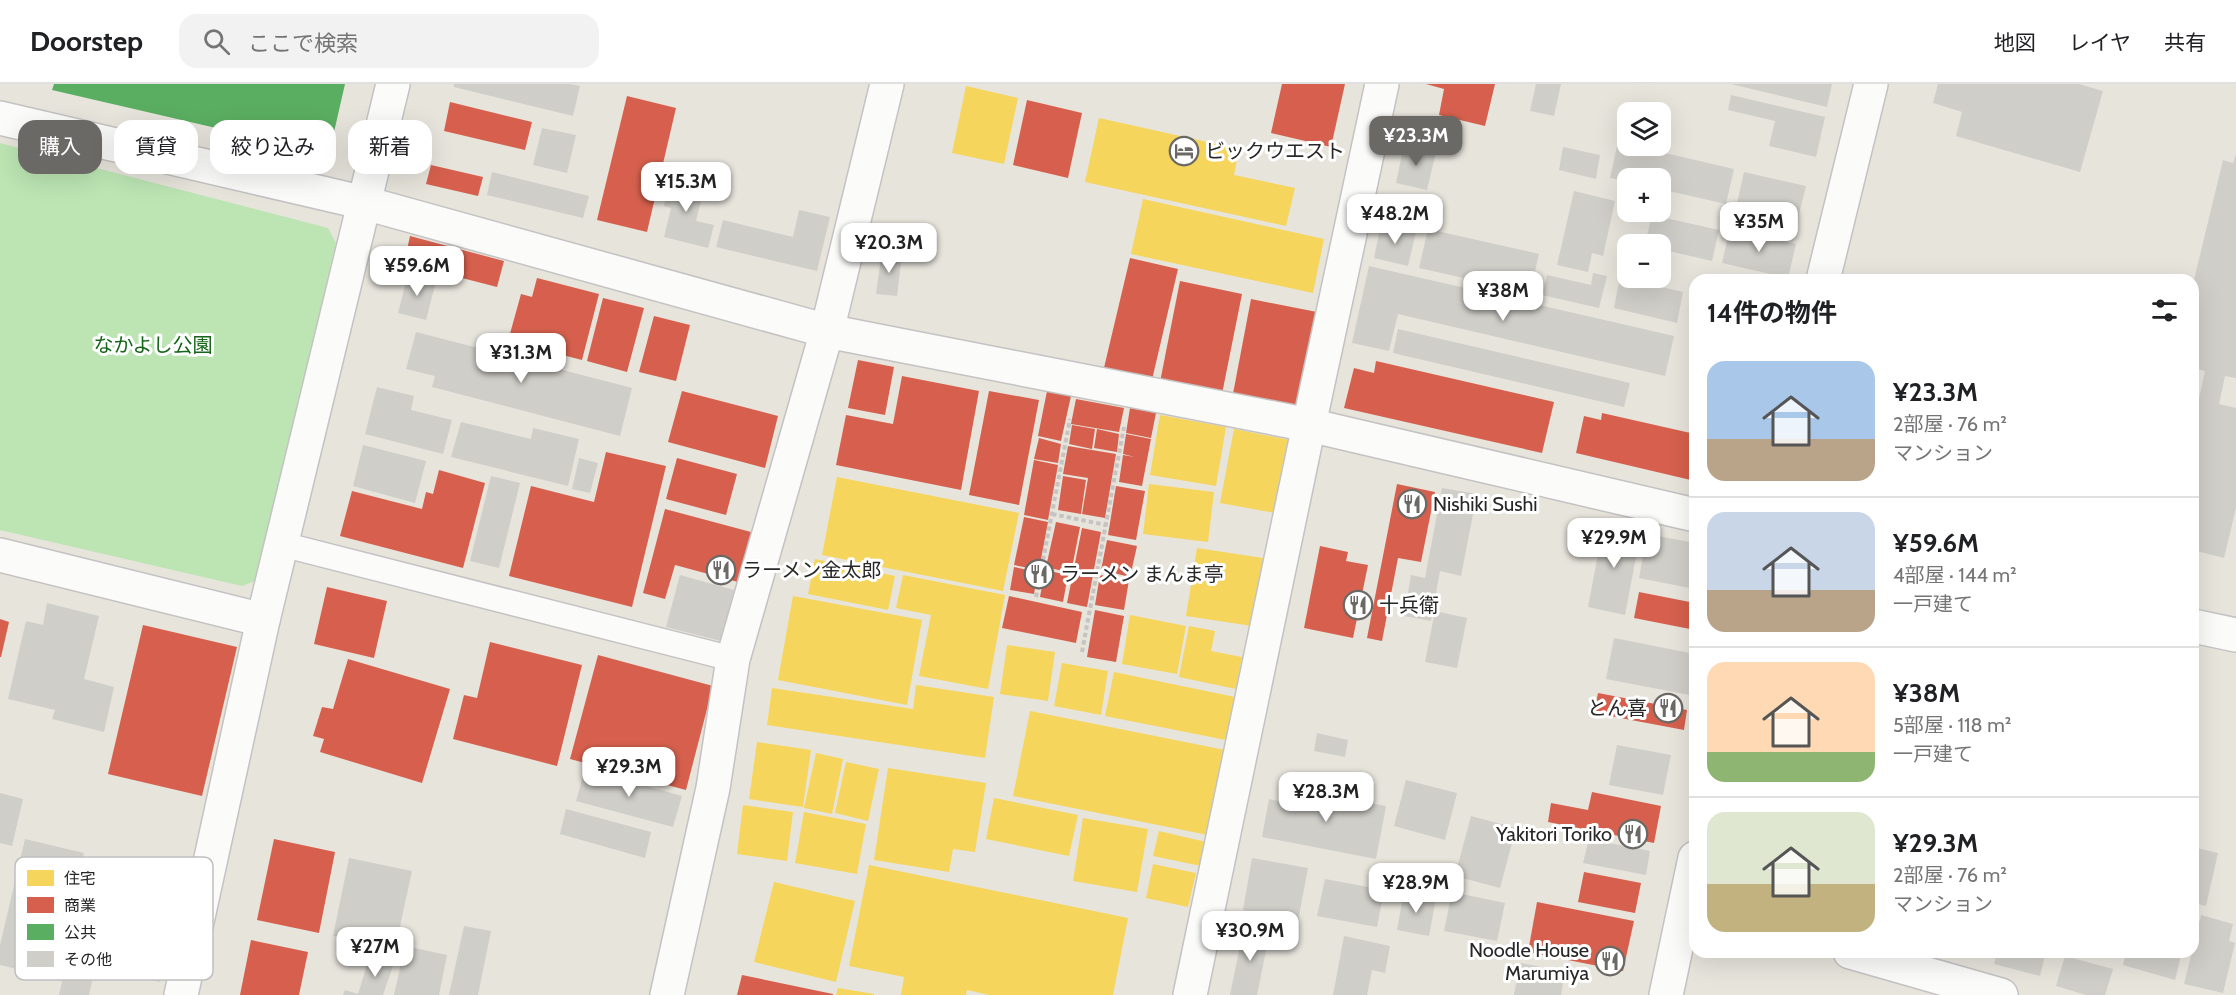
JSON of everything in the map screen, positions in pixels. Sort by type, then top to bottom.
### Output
[{"type":"street","points":[[211,857],[263,620],[393,84]]},
{"type":"street","points":[[667,995],[713,788],[733,659],[826,331],[887,84]]},
{"type":"street","points":[[1190,995],[1382,84]]},
{"type":"street","points":[[1824,274],[1871,84]]},
{"type":"street","points":[[0,118],[365,202],[826,331],[1309,425],[1689,514]]},
{"type":"street","points":[[0,555],[263,620]]},
{"type":"street","points":[[2199,627],[2236,635]]},
{"type":"street","points":[[1666,995],[1689,911]]},
{"type":"street","points":[[1871,958],[2001,995]]},
{"type":"street","points":[[181,995],[184,980]]},
{"type":"lane","points":[[281,544],[733,659]]},
{"type":"path","points":[[1036,597],[1077,380]]},
{"type":"path","points":[[1082,652],[1130,390]]},
{"type":"path","points":[[1052,514],[1106,525]]},
{"type":"green space","name":"なかよし公園","points":[[0,143],[18,148],[18,174],[102,174],[102,169],[328,228],[336,243],[255,581],[242,586],[0,530]]},
{"type":"building: 住宅","points":[[966,86],[1018,98],[1004,164],[952,153]]},
{"type":"building: 住宅","points":[[1099,118],[1239,149],[1234,175],[1295,188],[1286,226],[1085,182]]},
{"type":"building: 住宅","points":[[1143,199],[1324,239],[1313,293],[1131,254]]},
{"type":"building: 住宅","points":[[1160,415],[1226,427],[1216,486],[1150,475]]},
{"type":"building: 住宅","points":[[1234,429],[1295,441],[1281,514],[1220,503]]},
{"type":"building: 住宅","points":[[837,477],[1019,513],[1003,591],[822,555]]},
{"type":"building: 住宅","points":[[1149,484],[1214,492],[1208,542],[1143,534]]},
{"type":"building: 住宅","points":[[1197,548],[1263,558],[1252,626],[1186,616]]},
{"type":"building: 住宅","points":[[815,559],[895,576],[888,610],[808,594]]},
{"type":"building: 住宅","points":[[903,575],[1005,595],[988,689],[919,676],[931,615],[896,608]]},
{"type":"building: 住宅","points":[[793,596],[922,620],[907,705],[778,680]]},
{"type":"building: 住宅","points":[[1130,615],[1186,626],[1177,674],[1122,664]]},
{"type":"building: 住宅","points":[[1189,626],[1215,631],[1211,651],[1242,657],[1236,689],[1179,677]]},
{"type":"building: 住宅","points":[[1007,645],[1055,652],[1048,701],[1000,694]]},
{"type":"building: 住宅","points":[[1062,663],[1108,671],[1101,715],[1054,706]]},
{"type":"building: 住宅","points":[[1114,672],[1235,697],[1226,740],[1105,716]]},
{"type":"building: 住宅","points":[[916,685],[994,697],[985,758],[767,725],[772,688],[913,709]]},
{"type":"building: 住宅","points":[[1030,711],[1225,750],[1208,835],[1013,796]]},
{"type":"building: 住宅","points":[[757,742],[811,750],[803,807],[749,799]]},
{"type":"building: 住宅","points":[[816,753],[843,759],[832,814],[804,808]]},
{"type":"building: 住宅","points":[[846,762],[879,769],[868,821],[835,813]]},
{"type":"building: 住宅","points":[[888,768],[986,783],[975,852],[953,849],[949,872],[874,860]]},
{"type":"building: 住宅","points":[[994,798],[1078,815],[1069,856],[986,839]]},
{"type":"building: 住宅","points":[[743,805],[793,812],[787,861],[737,854]]},
{"type":"building: 住宅","points":[[804,812],[866,824],[857,874],[795,863]]},
{"type":"building: 住宅","points":[[1083,818],[1148,829],[1137,892],[1073,881]]},
{"type":"building: 住宅","points":[[1159,831],[1206,842],[1201,866],[1153,856]]},
{"type":"building: 住宅","points":[[1153,864],[1196,873],[1188,907],[1146,898]]},
{"type":"building: 住宅","points":[[869,865],[1128,918],[1113,995],[989,995],[967,990],[966,995],[901,995],[904,977],[849,966]]},
{"type":"building: 住宅","points":[[774,882],[855,901],[836,982],[754,962]]},
{"type":"building: 住宅","points":[[838,988],[874,994],[874,995],[836,995]]},
{"type":"building: 商業","points":[[1282,84],[1345,84],[1331,147],[1271,133]]},
{"type":"building: 商業","points":[[1426,84],[1495,84],[1485,126],[1439,115],[1444,89]]},
{"type":"building: 商業","points":[[627,96],[676,108],[647,232],[597,220]]},
{"type":"building: 商業","points":[[1027,100],[1082,113],[1068,178],[1013,165]]},
{"type":"building: 商業","points":[[450,102],[532,122],[525,150],[444,131]]},
{"type":"building: 商業","points":[[432,165],[483,177],[478,196],[426,184],[429,174],[432,174]]},
{"type":"building: 商業","points":[[410,236],[504,261],[497,287],[404,263]]},
{"type":"building: 商業","points":[[1130,258],[1178,269],[1151,384],[1103,372]]},
{"type":"building: 商業","points":[[537,278],[599,294],[582,360],[508,341],[521,294],[532,297]]},
{"type":"building: 商業","points":[[1180,281],[1242,294],[1221,399],[1159,387]]},
{"type":"building: 商業","points":[[603,298],[644,308],[627,372],[587,361]]},
{"type":"building: 商業","points":[[1251,299],[1317,312],[1298,412],[1232,399]]},
{"type":"building: 商業","points":[[654,316],[690,325],[676,381],[639,372]]},
{"type":"building: 商業","points":[[858,360],[894,367],[885,415],[848,408]]},
{"type":"building: 商業","points":[[1376,361],[1554,402],[1542,453],[1344,408],[1354,368],[1374,373]]},
{"type":"building: 商業","points":[[902,376],[979,391],[961,490],[836,465],[846,415],[893,424]]},
{"type":"building: 商業","points":[[682,391],[778,416],[765,468],[668,442]]},
{"type":"building: 商業","points":[[989,391],[1039,400],[1019,505],[969,495]]},
{"type":"building: 商業","points":[[1047,391],[1071,396],[1061,441],[1038,436]]},
{"type":"building: 商業","points":[[1076,399],[1124,408],[1119,432],[1071,424]]},
{"type":"building: 商業","points":[[1130,408],[1156,413],[1151,438],[1126,433]]},
{"type":"building: 商業","points":[[1602,413],[1689,433],[1689,480],[1576,453],[1584,416],[1601,420]]},
{"type":"building: 商業","points":[[1072,425],[1095,429],[1092,449],[1069,444]]},
{"type":"building: 商業","points":[[1097,429],[1119,434],[1117,452],[1094,448]]},
{"type":"building: 商業","points":[[1126,434],[1151,439],[1142,486],[1119,482],[1123,455],[1135,457],[1123,454]]},
{"type":"building: 商業","points":[[1039,438],[1061,444],[1058,463],[1034,459]]},
{"type":"building: 商業","points":[[1068,446],[1116,454],[1105,518],[1082,514],[1088,478],[1063,474]]},
{"type":"building: 商業","points":[[606,452],[666,466],[632,607],[509,576],[531,486],[594,502]]},
{"type":"building: 商業","points":[[677,458],[737,474],[726,515],[666,499]]},
{"type":"building: 商業","points":[[1034,460],[1058,465],[1048,520],[1024,515]]},
{"type":"building: 商業","points":[[439,470],[485,483],[463,568],[340,536],[352,491],[422,509],[426,492],[433,494]]},
{"type":"building: 商業","points":[[1063,476],[1086,480],[1081,514],[1058,510]]},
{"type":"building: 商業","points":[[1397,484],[1435,492],[1421,562],[1398,558],[1382,641],[1367,638]]},
{"type":"building: 商業","points":[[1116,486],[1145,491],[1136,540],[1108,535]]},
{"type":"building: 商業","points":[[665,509],[751,532],[738,582],[675,565],[665,599],[643,593]]},
{"type":"building: 商業","points":[[1024,517],[1048,522],[1039,570],[1014,565]]},
{"type":"building: 商業","points":[[1056,522],[1080,527],[1071,573],[1046,567]]},
{"type":"building: 商業","points":[[1082,528],[1101,532],[1087,607],[1067,603]]},
{"type":"building: 商業","points":[[1107,540],[1137,546],[1130,577],[1101,570]]},
{"type":"building: 商業","points":[[1320,546],[1348,552],[1346,561],[1368,565],[1353,638],[1304,628]]},
{"type":"building: 商業","points":[[1014,567],[1038,572],[1034,594],[1010,590]]},
{"type":"building: 商業","points":[[1045,570],[1068,575],[1063,602],[1040,597]]},
{"type":"building: 商業","points":[[1100,575],[1129,580],[1124,610],[1095,605]]},
{"type":"building: 商業","points":[[327,587],[387,601],[374,658],[314,644]]},
{"type":"building: 商業","points":[[1639,592],[1689,602],[1689,629],[1634,618]]},
{"type":"building: 商業","points":[[1009,596],[1082,612],[1076,643],[1002,628]]},
{"type":"building: 商業","points":[[1095,610],[1124,616],[1116,662],[1087,657]]},
{"type":"building: 商業","points":[[0,619],[9,622],[1,657],[0,657]]},
{"type":"building: 商業","points":[[143,625],[237,647],[202,796],[108,774]]},
{"type":"building: 商業","points":[[490,642],[582,665],[557,766],[453,739],[464,695],[477,698]]},
{"type":"building: 商業","points":[[598,655],[713,686],[686,790],[570,759]]},
{"type":"building: 商業","points":[[348,659],[450,689],[422,783],[320,752],[324,739],[313,736],[322,707],[333,709]]},
{"type":"building: 商業","points":[[1598,693],[1687,710],[1684,730],[1594,713]]},
{"type":"building: 商業","points":[[1592,792],[1661,806],[1654,843],[1548,822],[1551,803],[1588,810]]},
{"type":"building: 商業","points":[[274,839],[335,852],[319,933],[257,920]]},
{"type":"building: 商業","points":[[1584,872],[1641,883],[1635,913],[1578,902]]},
{"type":"building: 商業","points":[[1537,902],[1634,921],[1623,971],[1528,952]]},
{"type":"building: 商業","points":[[251,940],[308,952],[299,995],[240,995]]},
{"type":"building: 商業","points":[[742,975],[833,994],[833,995],[737,995]]},
{"type":"building: 公共","points":[[54,84],[345,84],[336,123],[336,120],[210,120],[210,127],[198,124],[198,120],[182,120],[52,90]]},
{"type":"building: その他","points":[[454,84],[570,84],[580,86],[573,116],[454,87]]},
{"type":"building: その他","points":[[1536,84],[1561,84],[1554,116],[1530,111]]},
{"type":"building: その他","points":[[1731,84],[1832,84],[1827,107]]},
{"type":"building: その他","points":[[1938,84],[2079,84],[2103,91],[2080,172],[1956,136],[1962,112],[1933,103]]},
{"type":"building: その他","points":[[1731,95],[1825,117],[1816,157],[1769,146],[1775,121],[1728,110]]},
{"type":"building: その他","points":[[542,128],[576,135],[567,173],[533,165]]},
{"type":"building: その他","points":[[1404,145],[1436,152],[1427,190],[1396,183]]},
{"type":"building: その他","points":[[1617,146],[1617,156],[1671,154],[1734,169],[1726,204],[1671,192],[1671,168],[1617,168],[1617,180],[1610,178]]},
{"type":"building: その他","points":[[1563,147],[1600,155],[1596,179],[1559,170]]},
{"type":"building: その他","points":[[2236,154],[2236,378],[2225,376],[2219,404],[2236,408],[2236,508],[2224,558],[2199,552],[2199,399],[2205,371],[2199,370],[2199,274],[2195,274],[2223,160],[2233,163]]},
{"type":"building: その他","points":[[492,172],[589,196],[583,218],[487,195]]},
{"type":"building: その他","points":[[1744,172],[1806,186],[1797,222],[1736,208]]},
{"type":"building: その他","points":[[670,177],[705,185],[696,221],[714,225],[708,248],[664,237],[671,208],[664,206]]},
{"type":"building: その他","points":[[1574,191],[1615,201],[1603,256],[1592,253],[1588,272],[1557,265]]},
{"type":"building: その他","points":[[799,210],[830,217],[817,271],[716,247],[723,220],[793,237]]},
{"type":"building: その他","points":[[1671,219],[1719,230],[1712,261],[1671,252],[1671,234],[1647,234],[1650,222],[1671,222]]},
{"type":"building: その他","points":[[1381,224],[1416,232],[1408,266],[1374,258]]},
{"type":"building: その他","points":[[1730,228],[1796,244],[1789,274],[1770,274],[1722,263]]},
{"type":"building: その他","points":[[1428,229],[1539,254],[1530,293],[1419,268]]},
{"type":"building: その他","points":[[882,251],[902,254],[897,296],[876,294]]},
{"type":"building: その他","points":[[1369,266],[1674,336],[1665,376],[1398,314],[1389,351],[1352,343]]},
{"type":"building: その他","points":[[1593,273],[1607,276],[1599,308],[1542,295],[1547,275],[1591,285]]},
{"type":"building: その他","points":[[408,274],[436,281],[426,320],[398,313]]},
{"type":"building: その他","points":[[1618,288],[1666,288],[1683,292],[1677,323],[1614,308]]},
{"type":"building: その他","points":[[1398,329],[1630,383],[1624,407],[1393,353]]},
{"type":"building: その他","points":[[416,332],[632,388],[620,436],[432,387],[435,376],[406,369]]},
{"type":"building: その他","points":[[377,387],[414,396],[411,410],[452,420],[443,454],[365,434]]},
{"type":"building: その他","points":[[461,422],[531,439],[533,428],[579,439],[568,486],[451,457]]},
{"type":"building: その他","points":[[363,445],[426,461],[415,503],[353,486]]},
{"type":"building: その他","points":[[579,458],[598,463],[590,493],[572,489]]},
{"type":"building: その他","points":[[491,476],[520,483],[499,568],[470,561]]},
{"type":"building: その他","points":[[1442,488],[1477,494],[1461,576],[1440,571],[1431,621],[1404,616],[1411,575],[1425,578]]},
{"type":"building: その他","points":[[1604,523],[1641,531],[1625,615],[1588,607]]},
{"type":"building: その他","points":[[1647,534],[1689,542],[1689,588],[1639,578]]},
{"type":"building: その他","points":[[680,575],[734,590],[721,641],[666,627]]},
{"type":"building: その他","points":[[47,603],[99,616],[84,679],[114,687],[104,732],[52,719],[55,710],[8,699],[26,621],[43,625]]},
{"type":"building: その他","points":[[1435,611],[1467,618],[1457,668],[1425,662]]},
{"type":"building: その他","points":[[1614,638],[1689,653],[1689,695],[1606,679]]},
{"type":"building: その他","points":[[1317,733],[1348,740],[1345,757],[1314,751]]},
{"type":"building: その他","points":[[1617,745],[1671,755],[1663,795],[1609,785]]},
{"type":"building: その他","points":[[585,769],[682,796],[673,827],[576,801]]},
{"type":"building: その他","points":[[1406,780],[1457,793],[1445,840],[1394,826]]},
{"type":"building: その他","points":[[1291,788],[1386,806],[1376,859],[1262,837],[1269,799],[1288,803]]},
{"type":"building: その他","points":[[0,793],[23,799],[12,846],[0,843]]},
{"type":"building: その他","points":[[566,809],[651,832],[645,858],[560,834]]},
{"type":"building: その他","points":[[1471,816],[1516,828],[1500,888],[1455,876]]},
{"type":"building: その他","points":[[25,839],[84,853],[83,857],[21,857]]},
{"type":"building: その他","points":[[1589,839],[1650,851],[1646,875],[1583,863]]},
{"type":"building: その他","points":[[2199,848],[2218,853],[2206,906],[2199,904]]},
{"type":"building: その他","points":[[349,858],[412,871],[395,949],[333,936]]},
{"type":"building: その他","points":[[1252,858],[1308,868],[1298,921],[1243,910]]},
{"type":"building: その他","points":[[1325,879],[1384,890],[1377,927],[1317,916]]},
{"type":"building: その他","points":[[15,881],[15,969],[0,965],[0,945]]},
{"type":"building: その他","points":[[1404,891],[1436,898],[1429,936],[1397,930]]},
{"type":"building: その他","points":[[1452,892],[1505,903],[1497,941],[1444,931]]},
{"type":"building: その他","points":[[2201,915],[2233,924],[2229,941],[2235,943],[2223,993],[2184,984],[2190,958],[2199,958]]},
{"type":"building: その他","points":[[464,926],[491,931],[478,995],[449,995]]},
{"type":"building: その他","points":[[1244,926],[1270,931],[1257,995],[1230,995]]},
{"type":"building: その他","points":[[1344,936],[1390,946],[1385,973],[1372,970],[1367,995],[1333,995]]},
{"type":"building: その他","points":[[405,946],[447,955],[439,995],[394,995]]},
{"type":"building: その他","points":[[370,955],[394,963],[383,995],[343,995],[345,990],[358,994]]},
{"type":"building: その他","points":[[1996,958],[2044,958],[2040,976],[1994,964]]},
{"type":"building: その他","points":[[2064,958],[2113,969],[2105,995],[2086,995],[2056,986]]},
{"type":"building: その他","points":[[2125,958],[2180,958],[2175,980],[2123,965]]},
{"type":"building: その他","points":[[1520,963],[1565,971],[1561,995],[1514,995]]},
{"type":"building: その他","points":[[63,980],[92,980],[89,995],[59,995]]},
{"type":"place","name":"ビックウエスト","points":[[1184,151]]},
{"type":"place","name":"Nishiki Sushi","points":[[1412,504]]},
{"type":"place","name":"ラーメン金太郎","points":[[721,570]]},
{"type":"place","name":"ラーメン まんま亭","points":[[1039,574]]},
{"type":"place","name":"十兵衛","points":[[1358,605]]},
{"type":"place","name":"とん喜","points":[[1668,708]]},
{"type":"place","name":"Yakitori Toriko","points":[[1633,834]]},
{"type":"place","name":"Noodle House Marumiya","points":[[1610,961]]}]
